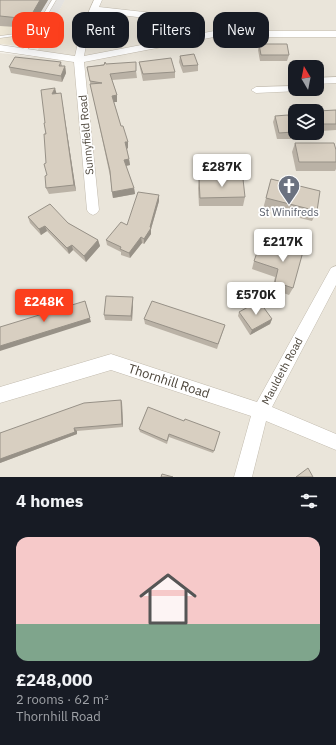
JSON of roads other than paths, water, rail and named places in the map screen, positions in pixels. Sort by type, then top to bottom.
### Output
[{"type":"street","name":"Sunnyfield Road","points":[[93,210],[79,60],[85,29],[98,0]]},
{"type":"street","points":[[94,9],[137,14]]},
{"type":"street","points":[[0,48],[79,60],[214,34],[336,34]]},
{"type":"street","points":[[324,80],[335,77]]},
{"type":"street","points":[[256,90],[288,89]]},
{"type":"street","name":"Mauldeth Road","points":[[243,477],[260,411],[336,272]]},
{"type":"street","name":"Thornhill Road","points":[[0,395],[111,362],[260,411],[336,442]]},
{"type":"lane","points":[[47,12],[54,0]]},
{"type":"lane","points":[[0,37],[12,35]]},
{"type":"place","name":"St Winifreds","points":[[289,206]]}]
